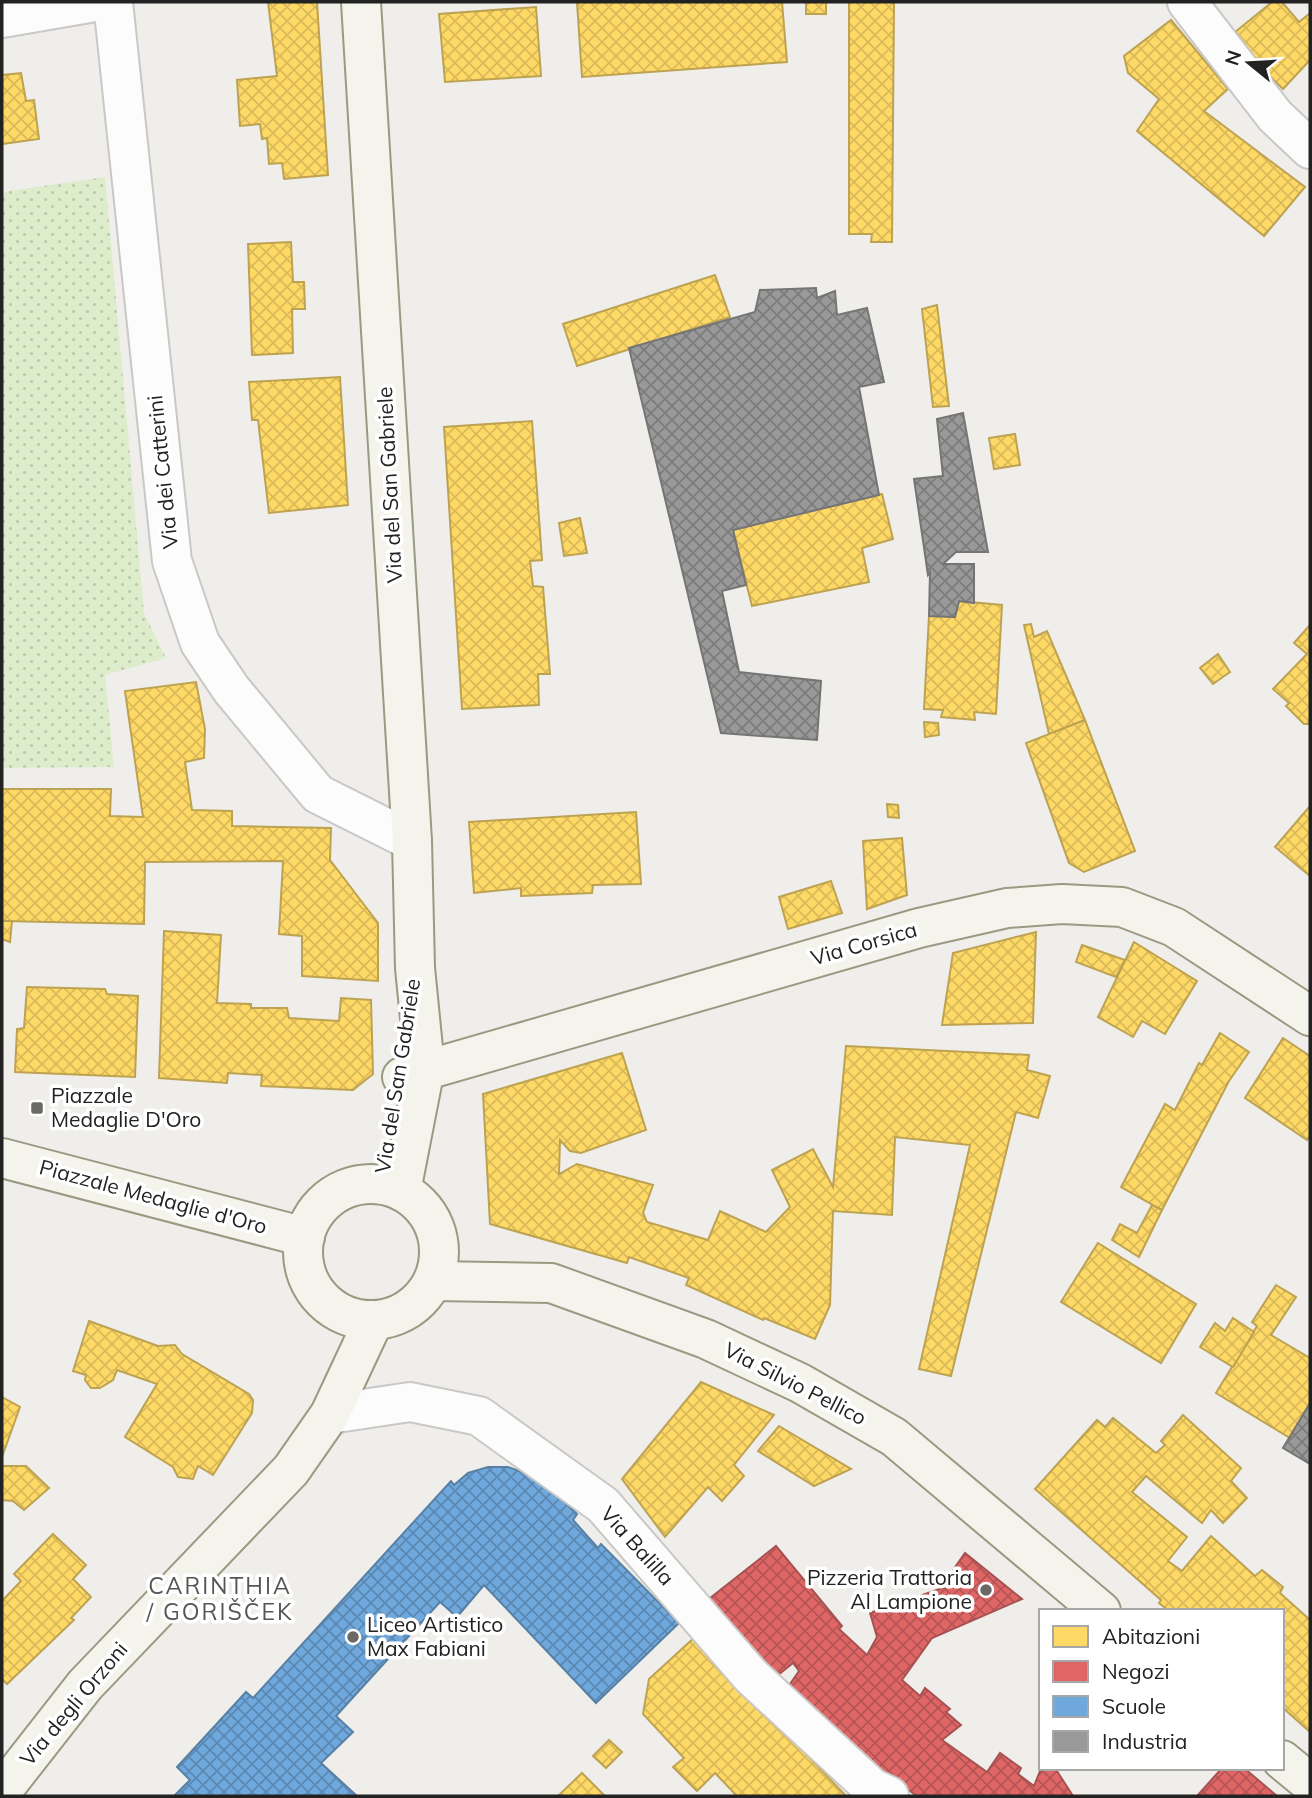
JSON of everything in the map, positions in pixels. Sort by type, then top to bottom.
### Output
[{"type":"main road","name":"Via del San Gabriele","points":[[361,2],[412,841],[415,968],[413,1072],[391,1188]]},
{"type":"main road","name":"Via Corsica","points":[[413,1072],[919,928],[1007,908],[1062,904],[1122,907],[1174,927],[1309,1013]]},
{"type":"main road","name":"Piazzale Medaglie d'Oro","points":[[2,1158],[305,1237]]},
{"type":"main road","points":[[360,1185],[391,1188],[418,1203],[435,1229],[439,1261],[433,1281],[423,1297],[409,1309],[392,1317],[374,1320],[340,1313],[313,1289],[304,1255],[305,1237],[313,1218],[325,1203],[341,1191],[360,1185]]},
{"type":"main road","name":"Via Silvio Pellico","points":[[433,1281],[551,1283],[706,1339],[800,1383],[894,1437],[1099,1609]]},
{"type":"main road","name":"Via degli Orzoni","points":[[2,1791],[85,1685],[291,1470],[330,1414],[374,1320]]},
{"type":"main road","points":[[1284,1762],[1310,1783]]},
{"type":"street","points":[[2,18],[95,2]]},
{"type":"street","name":"Via dei Catterini","points":[[113,2],[172,561],[200,643],[231,689],[317,794],[412,841]]},
{"type":"street","points":[[1187,2],[1275,116],[1310,149]]},
{"type":"street","name":"Via Balilla","points":[[330,1414],[410,1402],[479,1416],[603,1505],[751,1676],[872,1788],[889,1796]]},
{"type":"green space","points":[[105,177],[144,613],[166,658],[105,675],[114,767],[2,768],[2,192]]},
{"type":"building: Abitazioni","points":[[268,2],[317,2],[328,175],[284,179],[282,163],[269,164],[267,138],[262,139],[260,124],[240,126],[237,80],[277,76]]},
{"type":"building: Abitazioni","points":[[577,2],[782,2],[787,62],[582,77]]},
{"type":"building: Abitazioni","points":[[806,2],[826,2],[826,14],[806,14]]},
{"type":"building: Abitazioni","points":[[849,2],[894,2],[892,242],[871,242],[872,234],[849,234]]},
{"type":"building: Abitazioni","points":[[1272,2],[1282,2],[1299,22],[1310,13],[1310,60],[1283,89],[1229,37]]},
{"type":"building: Abitazioni","points":[[536,7],[541,76],[445,82],[439,14]]},
{"type":"building: Abitazioni","points":[[1171,20],[1228,89],[1204,111],[1305,187],[1264,236],[1137,131],[1159,99],[1128,73],[1124,56]]},
{"type":"building: Abitazioni","points":[[21,73],[26,101],[34,100],[39,139],[2,144],[2,75]]},
{"type":"building: Abitazioni","points":[[291,242],[293,282],[304,282],[305,309],[292,309],[293,353],[252,355],[248,244]]},
{"type":"building: Abitazioni","points":[[715,275],[730,317],[577,366],[563,324]]},
{"type":"building: Abitazioni","points":[[937,305],[949,406],[933,407],[922,309]]},
{"type":"building: Abitazioni","points":[[340,377],[348,505],[269,513],[258,420],[252,420],[249,382]]},
{"type":"building: Abitazioni","points":[[532,421],[542,560],[530,561],[533,586],[543,587],[550,674],[538,674],[539,705],[462,709],[444,427]]},
{"type":"building: Abitazioni","points":[[1015,434],[1020,465],[994,469],[989,438]]},
{"type":"building: Abitazioni","points":[[882,494],[893,539],[862,548],[869,582],[752,606],[733,530]]},
{"type":"building: Abitazioni","points":[[580,518],[587,553],[564,556],[559,523]]},
{"type":"building: Abitazioni","points":[[959,601],[1002,605],[996,714],[974,712],[975,720],[941,717],[943,710],[924,709],[929,616],[955,617]]},
{"type":"building: Abitazioni","points":[[1031,624],[1034,637],[1047,631],[1085,720],[1049,734],[1024,625]]},
{"type":"building: Abitazioni","points":[[1310,625],[1310,724],[1304,724],[1286,706],[1289,703],[1273,689],[1307,654],[1294,643]]},
{"type":"building: Abitazioni","points":[[1218,654],[1230,672],[1213,684],[1200,668]]},
{"type":"building: Abitazioni","points":[[196,682],[205,729],[204,758],[185,762],[192,810],[232,811],[232,826],[331,828],[330,860],[378,923],[378,981],[302,976],[302,936],[279,934],[283,861],[145,862],[144,924],[2,921],[2,789],[111,789],[110,816],[143,817],[125,691]]},
{"type":"building: Abitazioni","points":[[1085,720],[1135,851],[1084,872],[1069,863],[1026,743]]},
{"type":"building: Abitazioni","points":[[924,722],[938,723],[939,735],[925,737]]},
{"type":"building: Abitazioni","points":[[887,804],[898,805],[899,818],[888,817]]},
{"type":"building: Abitazioni","points":[[1310,806],[1310,876],[1275,847]]},
{"type":"building: Abitazioni","points":[[636,812],[641,884],[593,885],[592,893],[521,896],[521,888],[474,893],[469,822]]},
{"type":"building: Abitazioni","points":[[902,838],[907,895],[867,909],[863,841]]},
{"type":"building: Abitazioni","points":[[831,881],[842,913],[788,929],[779,897]]},
{"type":"building: Abitazioni","points":[[2,921],[12,921],[10,942],[2,939]]},
{"type":"building: Abitazioni","points":[[164,931],[221,935],[217,1003],[251,1004],[251,1008],[287,1008],[289,1018],[339,1021],[341,998],[371,1000],[373,1074],[353,1090],[261,1086],[262,1075],[228,1073],[227,1083],[159,1078]]},
{"type":"building: Abitazioni","points":[[1036,932],[1033,1023],[942,1025],[953,953]]},
{"type":"building: Abitazioni","points":[[1134,942],[1197,981],[1165,1034],[1142,1021],[1133,1037],[1098,1017]]},
{"type":"building: Abitazioni","points":[[1082,945],[1125,960],[1116,977],[1076,962]]},
{"type":"building: Abitazioni","points":[[27,987],[105,989],[107,994],[138,996],[135,1077],[15,1072],[17,1029],[24,1028]]},
{"type":"building: Abitazioni","points":[[1220,1033],[1249,1052],[1229,1081],[1162,1210],[1121,1187],[1165,1104],[1175,1110],[1199,1063],[1202,1065]]},
{"type":"building: Abitazioni","points":[[1283,1038],[1310,1056],[1310,1135],[1307,1140],[1245,1098]]},
{"type":"building: Abitazioni","points":[[846,1046],[1029,1055],[1027,1070],[1050,1076],[1038,1118],[1016,1112],[951,1376],[919,1369],[970,1145],[895,1137],[892,1215],[833,1211],[830,1305],[815,1339],[764,1318],[763,1320],[686,1285],[689,1278],[629,1257],[627,1263],[490,1224],[483,1094],[622,1053],[646,1130],[581,1153],[570,1151],[560,1140],[559,1174],[577,1164],[653,1185],[643,1213],[647,1222],[708,1240],[720,1211],[766,1232],[790,1207],[772,1170],[813,1149],[833,1187]]},
{"type":"building: Abitazioni","points":[[1152,1205],[1162,1210],[1139,1257],[1112,1240],[1120,1224],[1137,1233]]},
{"type":"building: Abitazioni","points":[[1098,1243],[1196,1304],[1161,1363],[1061,1302]]},
{"type":"building: Abitazioni","points":[[1276,1285],[1296,1297],[1271,1335],[1310,1358],[1310,1403],[1290,1438],[1216,1393],[1257,1326],[1252,1322]]},
{"type":"building: Abitazioni","points":[[1233,1318],[1254,1332],[1233,1367],[1200,1347],[1215,1323],[1225,1331]]},
{"type":"building: Abitazioni","points":[[89,1321],[158,1346],[175,1345],[182,1354],[249,1394],[253,1400],[252,1413],[213,1475],[198,1466],[193,1479],[178,1477],[173,1467],[125,1437],[157,1384],[117,1370],[113,1380],[100,1388],[91,1388],[85,1380],[86,1375],[73,1371]]},
{"type":"building: Abitazioni","points":[[701,1382],[774,1415],[734,1465],[744,1476],[722,1501],[708,1487],[665,1537],[622,1479]]},
{"type":"building: Abitazioni","points":[[2,1397],[20,1407],[2,1457]]},
{"type":"building: Abitazioni","points":[[1183,1415],[1241,1468],[1231,1481],[1247,1498],[1223,1523],[1211,1510],[1202,1523],[1146,1476],[1132,1492],[1187,1537],[1168,1561],[1182,1571],[1211,1536],[1255,1576],[1262,1570],[1283,1587],[1280,1593],[1310,1620],[1310,1732],[1284,1709],[1284,1609],[1166,1609],[1159,1603],[1161,1600],[1035,1489],[1097,1420],[1105,1427],[1113,1418],[1156,1453],[1165,1445],[1161,1441]]},
{"type":"building: Abitazioni","points":[[779,1426],[851,1469],[814,1486],[758,1451]]},
{"type":"building: Abitazioni","points":[[2,1466],[26,1466],[49,1488],[24,1510],[13,1501],[2,1500]]},
{"type":"building: Abitazioni","points":[[53,1534],[86,1565],[73,1579],[91,1597],[71,1618],[74,1620],[7,1684],[2,1679],[2,1601],[21,1581],[14,1574]]},
{"type":"building: Abitazioni","points":[[695,1637],[846,1796],[737,1796],[715,1773],[697,1791],[673,1767],[684,1758],[643,1714],[649,1679]]},
{"type":"building: Abitazioni","points":[[609,1740],[622,1752],[606,1768],[593,1756]]},
{"type":"building: Abitazioni","points":[[582,1773],[605,1796],[558,1796]]},
{"type":"building: Negozi","points":[[776,1546],[842,1626],[839,1629],[867,1655],[877,1637],[870,1613],[966,1580],[953,1570],[965,1553],[1022,1599],[932,1638],[902,1680],[920,1696],[925,1688],[950,1709],[946,1712],[961,1725],[942,1740],[987,1772],[1000,1753],[1021,1768],[1018,1774],[1034,1786],[1040,1771],[1056,1770],[1073,1796],[917,1796],[815,1723],[783,1694],[799,1671],[793,1663],[773,1679],[709,1599]]},
{"type":"building: Negozi","points":[[1220,1770],[1246,1770],[1277,1796],[1197,1796]]},
{"type":"building: Scuole","points":[[488,1467],[508,1467],[545,1480],[577,1514],[573,1520],[598,1548],[601,1544],[679,1623],[596,1703],[484,1585],[457,1617],[440,1602],[336,1716],[353,1732],[321,1763],[357,1796],[174,1796],[190,1780],[177,1767],[246,1692],[253,1698],[451,1481],[454,1485],[468,1473]]},
{"type":"building: Industria","points":[[816,288],[817,298],[835,291],[837,315],[867,308],[884,382],[859,387],[879,495],[733,530],[746,585],[722,591],[739,672],[821,681],[817,740],[721,733],[629,348],[755,312],[760,290]]},
{"type":"building: Industria","points":[[963,413],[988,552],[956,552],[943,564],[974,564],[974,603],[959,601],[955,617],[929,616],[930,572],[928,575],[914,479],[943,476],[937,419]]},
{"type":"building: Industria","points":[[1310,1403],[1310,1464],[1283,1448]]},
{"type":"place","name":"Piazzale Medaglie D'Oro","points":[[37,1108]]},
{"type":"place","name":"Pizzeria Trattoria Al Lampione","points":[[986,1590]]},
{"type":"place","name":"Liceo Artistico Max Fabiani","points":[[353,1637]]},
{"type":"district","name":"CARINTHIA / GORIŠČEK","points":[[220,1599]]}]
